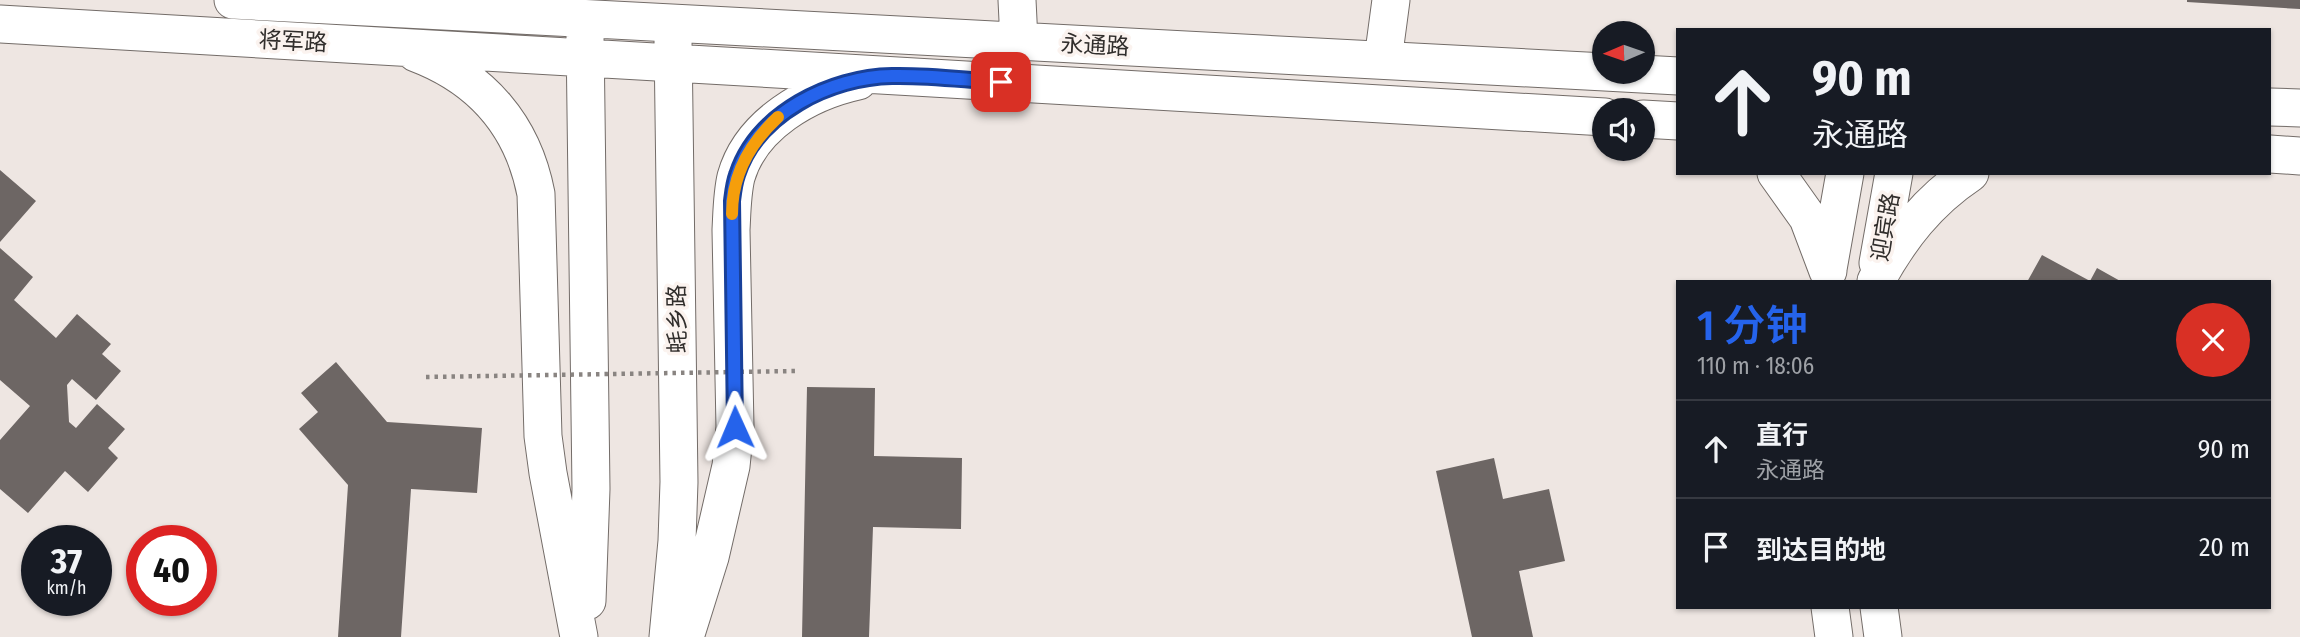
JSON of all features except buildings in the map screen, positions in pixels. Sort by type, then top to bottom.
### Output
[{"type":"street","name":"将军路","points":[[233,0],[410,9],[584,9]]},
{"type":"street","points":[[410,9],[446,0]]},
{"type":"street","points":[[779,0],[806,18],[853,32]]},
{"type":"street","points":[[1017,0],[1019,41]]},
{"type":"street","points":[[1383,60],[1391,0]]},
{"type":"street","points":[[584,9],[591,489],[586,637]]},
{"type":"street","name":"永通路","points":[[584,9],[673,11],[853,32],[1592,71]]},
{"type":"street","name":"蚝乡路","points":[[668,637],[677,541],[679,482],[673,11]]},
{"type":"street","name":"将军路","points":[[0,24],[585,58]]},
{"type":"street","points":[[402,48],[425,56],[447,69],[502,112],[514,130],[531,169],[536,194],[544,436],[548,473],[579,637]]},
{"type":"street","name":"永通路","points":[[585,58],[1592,116]]},
{"type":"street","name":"永通路","points":[[1656,75],[1676,76]]},
{"type":"street","points":[[685,637],[710,556],[731,466],[735,427],[732,201],[737,175],[748,152],[761,135],[777,118],[799,103],[842,84],[891,76]]},
{"type":"street","points":[[2271,107],[2300,108]]},
{"type":"street","points":[[1655,120],[1676,121]]},
{"type":"street","points":[[2271,154],[2300,156]]},
{"type":"street","points":[[1777,175],[1808,218],[1828,276]]},
{"type":"street","points":[[1828,276],[1844,175]]},
{"type":"street","name":"迎宾路","points":[[1876,280],[1894,175]]},
{"type":"street","points":[[1877,280],[1910,226],[1931,203],[1967,175]]},
{"type":"street","points":[[1830,609],[1834,637]]},
{"type":"street","points":[[1879,609],[1883,637]]},
{"type":"path","points":[[426,377],[796,371]]},
{"type":"slow traffic","points":[[732,214],[737,175],[748,152],[778,117]]},
{"type":"route","points":[[735,427],[732,201],[737,175],[748,152],[761,135],[777,118],[799,103],[842,84],[891,76],[1001,82]]}]
